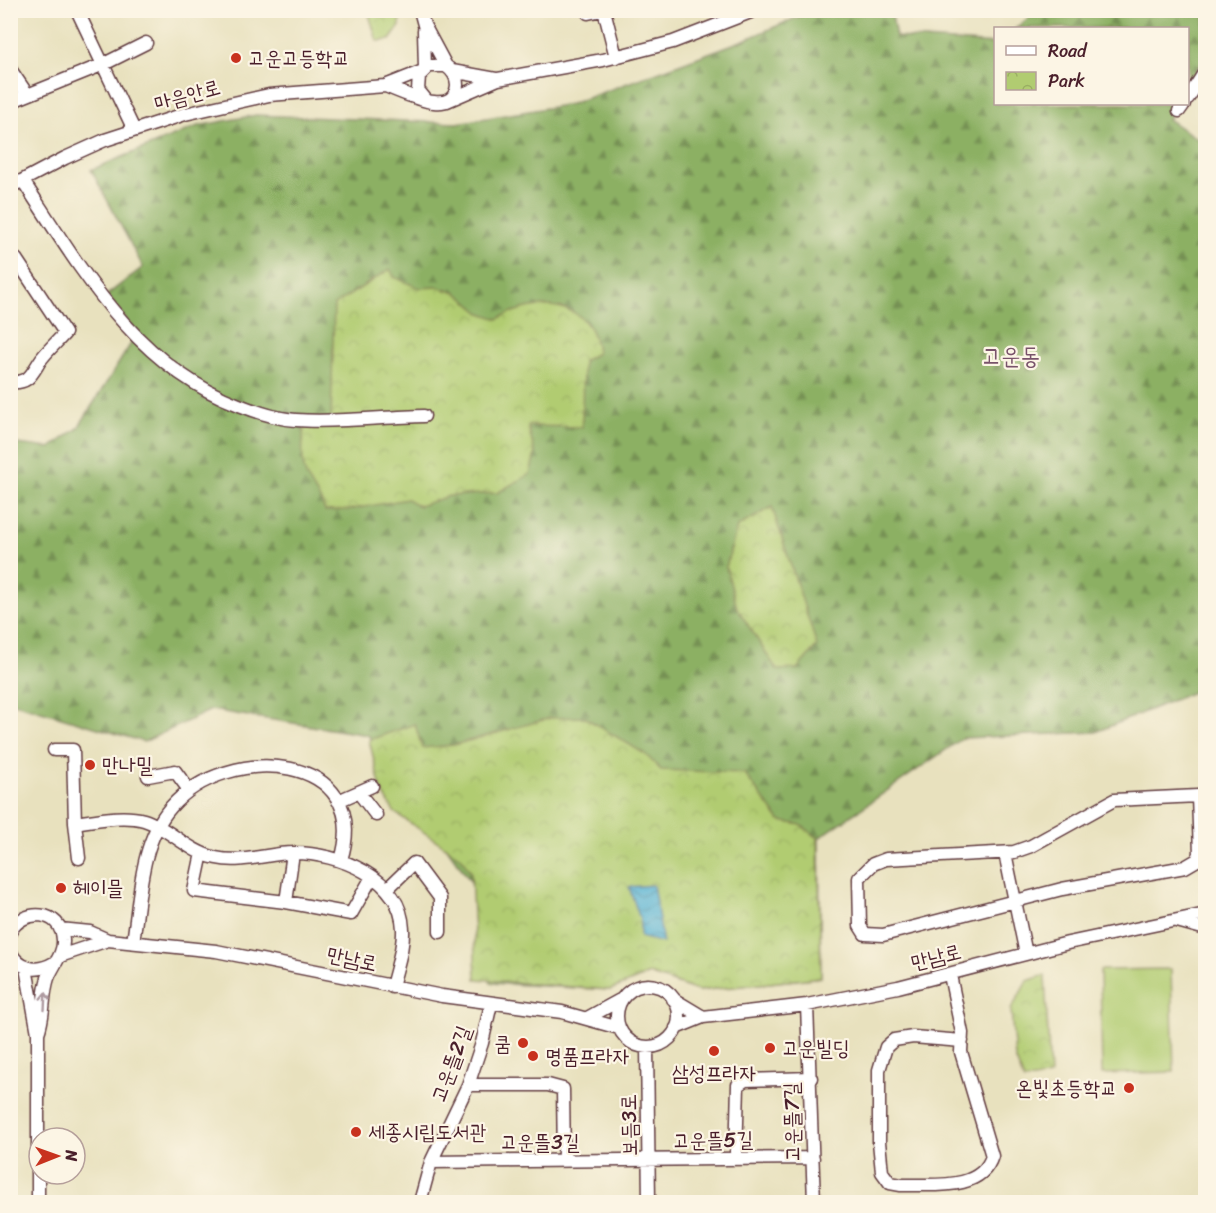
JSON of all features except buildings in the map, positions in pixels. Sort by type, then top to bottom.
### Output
[{"type":"street","points":[[76,10],[134,130]]},
{"type":"street","points":[[420,10],[424,25],[424,70],[417,83],[418,90],[427,101]]},
{"type":"street","points":[[587,10],[588,13],[603,10],[616,57]]},
{"type":"street","points":[[385,86],[437,104],[498,79],[616,57],[673,42],[756,10]]},
{"type":"street","points":[[424,25],[449,68],[457,87],[447,101]]},
{"type":"street","points":[[10,102],[104,64],[146,43]]},
{"type":"street","points":[[385,86],[435,64],[498,79]]},
{"type":"street","points":[[10,69],[27,94]]},
{"type":"street","points":[[1189,96],[1206,70]]},
{"type":"street","name":"마음안로","points":[[10,187],[65,158],[134,130],[185,114],[269,94],[385,86]]},
{"type":"street","points":[[23,181],[94,290],[134,337],[177,372],[215,396],[257,412],[296,420],[424,416]]},
{"type":"street","points":[[10,263],[16,259],[65,333],[41,360],[34,375],[27,381],[10,382]]},
{"type":"street","points":[[54,750],[73,750],[78,858]]},
{"type":"street","points":[[133,942],[148,850],[158,828],[170,807],[189,790],[219,773],[243,766],[268,765],[295,769],[314,776],[338,801],[346,825],[341,860]]},
{"type":"street","points":[[148,776],[175,771],[189,790]]},
{"type":"street","points":[[338,801],[372,786]]},
{"type":"street","points":[[359,792],[376,814]]},
{"type":"street","points":[[1198,796],[1202,821],[1200,854],[1197,860],[1185,867],[1062,888],[883,935],[865,933],[860,926],[859,878],[878,861],[1005,853],[1031,846],[1104,804],[1121,799],[1198,796]]},
{"type":"street","points":[[75,823],[121,818],[144,820],[202,853],[237,860],[293,853],[341,860],[372,877],[387,889],[400,910],[403,930],[392,987]]},
{"type":"street","points":[[202,853],[194,891],[286,902],[351,914],[372,877]]},
{"type":"street","points":[[286,902],[293,853]]},
{"type":"street","points":[[1005,853],[1026,954]]},
{"type":"street","points":[[387,889],[414,863],[440,898],[441,932]]},
{"type":"street","points":[[11,928],[28,915],[37,914],[55,921],[64,937],[45,987],[44,1018],[38,1033]]},
{"type":"street","name":"만남로","points":[[676,1028],[703,1017],[807,1005],[950,975],[1026,954],[1206,914]]},
{"type":"street","points":[[1176,921],[1206,929]]},
{"type":"street","points":[[60,928],[90,932],[108,940]]},
{"type":"street","points":[[26,968],[39,969],[57,959],[108,940]]},
{"type":"street","name":"만남로","points":[[108,940],[216,951],[392,987],[491,1004],[589,1017],[619,1028]]},
{"type":"street","points":[[11,954],[26,968],[38,1033],[38,1203]]},
{"type":"street","points":[[950,975],[962,1041],[961,1052],[992,1156],[983,1175],[968,1181],[901,1185],[890,1183],[882,1172],[879,1142],[879,1070],[886,1047],[894,1040],[913,1038],[962,1041]]},
{"type":"street","points":[[589,1017],[620,1000],[636,987],[646,985],[666,991],[673,999],[678,1008],[676,1028],[664,1042],[647,1047],[631,1042],[619,1028],[617,1019],[620,1000]]},
{"type":"street","points":[[673,999],[703,1017]]},
{"type":"street","name":"고운뜰2길","points":[[420,1203],[431,1162],[468,1085],[482,1043],[491,1004]]},
{"type":"street","name":"고운뜰7길","points":[[807,1005],[814,1203]]},
{"type":"street","name":"보듬3로","points":[[647,1047],[649,1203]]},
{"type":"street","points":[[736,1159],[738,1085],[745,1080],[811,1078]]},
{"type":"street","points":[[468,1085],[548,1085],[563,1089],[564,1161]]},
{"type":"street","name":"고운뜰5길","points":[[649,1161],[813,1158]]},
{"type":"street","name":"고운뜰3길","points":[[431,1162],[649,1161]]},
{"type":"green space","points":[[891,10],[896,37],[994,44],[994,105],[1176,105],[1168,119],[1205,144],[1205,687],[1096,732],[963,738],[819,838],[821,977],[698,991],[649,974],[610,990],[491,983],[478,892],[368,735],[211,710],[144,742],[11,702],[10,443],[50,448],[78,428],[137,334],[107,295],[143,267],[91,170],[198,126],[256,115],[457,123],[571,104],[744,40],[812,11]]},
{"type":"green space","points":[[368,11],[400,11],[400,26],[390,40],[377,41]]},
{"type":"green space","points":[[1032,11],[1205,11],[1205,56],[1189,84],[1189,27],[1017,27],[1030,17]]},
{"type":"green space","points":[[390,269],[394,277],[419,288],[437,287],[457,293],[481,313],[498,319],[529,307],[545,306],[560,307],[574,313],[585,322],[593,335],[597,353],[583,361],[582,427],[528,426],[535,454],[530,474],[497,493],[449,496],[419,506],[407,499],[348,510],[325,511],[305,472],[303,445],[304,425],[331,423],[334,305]]},
{"type":"green space","points":[[772,507],[817,646],[797,669],[777,670],[737,608],[726,567],[737,527]]},
{"type":"green space","points":[[584,717],[645,754],[661,770],[744,773],[780,821],[801,825],[818,838],[821,977],[698,991],[649,974],[610,990],[476,979],[471,873],[462,858],[394,812],[381,789],[369,740],[415,724],[422,748],[454,745],[550,718]]},
{"type":"green space","points":[[1171,969],[1174,1072],[1102,1074],[1100,970]]},
{"type":"green space","points":[[1045,975],[1050,1076],[1024,1081],[1015,1058],[1011,1010],[1027,981]]},
{"type":"water","points":[[653,885],[663,943],[640,937],[640,919],[629,887]]},
{"type":"place","name":"고운고등학교","points":[[236,58]]},
{"type":"place","name":"만나밀","points":[[90,765]]},
{"type":"place","name":"헤이믈","points":[[61,888]]},
{"type":"place","name":"쿰","points":[[523,1043]]},
{"type":"place","name":"고운빌딩","points":[[770,1048]]},
{"type":"place","name":"삼성프라자","points":[[714,1051]]},
{"type":"place","name":"명품프라자","points":[[533,1056]]},
{"type":"place","name":"온빛초등학교","points":[[1129,1088]]},
{"type":"place","name":"세종시립도서관","points":[[356,1132]]},
{"type":"district","name":"고운동","points":[[1011,356]]}]
